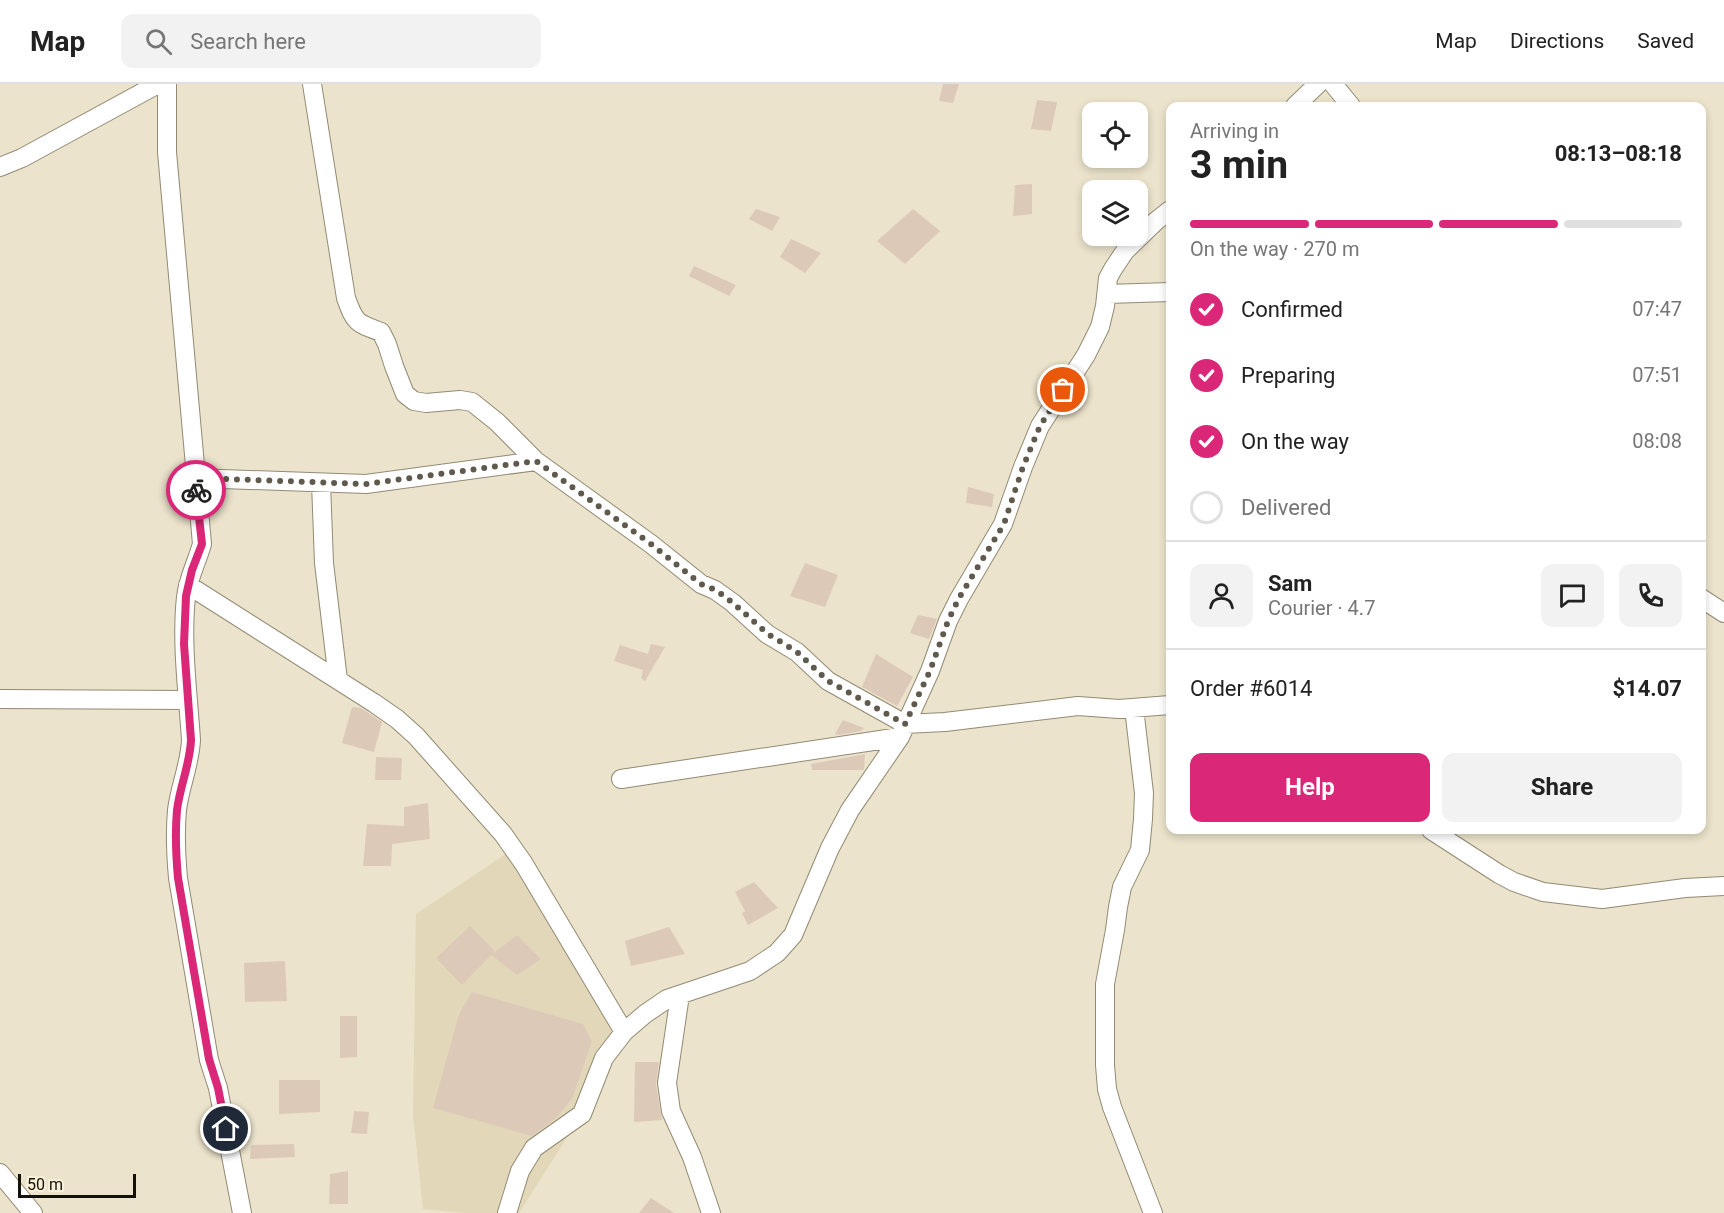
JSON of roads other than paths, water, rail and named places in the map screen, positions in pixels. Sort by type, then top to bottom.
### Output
[{"type":"street","points":[[0,167],[22,158],[158,84]]},
{"type":"street","points":[[167,84],[167,152],[202,544],[186,596],[184,644],[190,754],[177,810],[176,856],[209,1059],[218,1088],[242,1213]]},
{"type":"street","points":[[312,84],[346,298],[352,315],[359,325],[381,332],[405,394],[414,401],[426,404],[460,400],[472,402],[536,461],[651,544],[701,584],[716,590],[768,634],[797,652],[828,681],[903,730]]},
{"type":"street","points":[[1299,102],[1318,84]]},
{"type":"street","points":[[1333,84],[1348,102]]},
{"type":"street","points":[[507,1213],[520,1171],[534,1148],[582,1114],[604,1058],[624,1032],[667,999],[750,971],[777,952],[793,935],[830,848],[850,810],[903,730],[930,671],[959,598],[1004,524],[1023,467],[1040,426],[1086,355],[1100,327],[1108,278],[1113,268],[1125,251],[1166,213]]},
{"type":"street","points":[[1107,294],[1166,292]]},
{"type":"street","points":[[195,478],[366,484],[536,461]]},
{"type":"street","points":[[321,483],[324,563],[338,680]]},
{"type":"street","points":[[188,585],[397,719],[416,736],[503,834],[524,864],[624,1032]]},
{"type":"street","points":[[1706,601],[1724,613]]},
{"type":"street","points":[[0,699],[188,700]]},
{"type":"street","points":[[621,779],[945,722],[1078,706],[1119,709],[1166,705]]},
{"type":"street","points":[[1134,708],[1144,793],[1143,819],[1140,850],[1122,887],[1107,969],[1105,1055],[1107,1089],[1112,1107],[1153,1213]]},
{"type":"street","points":[[1437,834],[1498,874],[1543,892],[1602,899],[1685,888],[1724,886]]},
{"type":"street","points":[[680,994],[667,1083],[671,1111],[692,1157],[711,1213]]},
{"type":"street","points":[[0,1173],[33,1213]]}]
